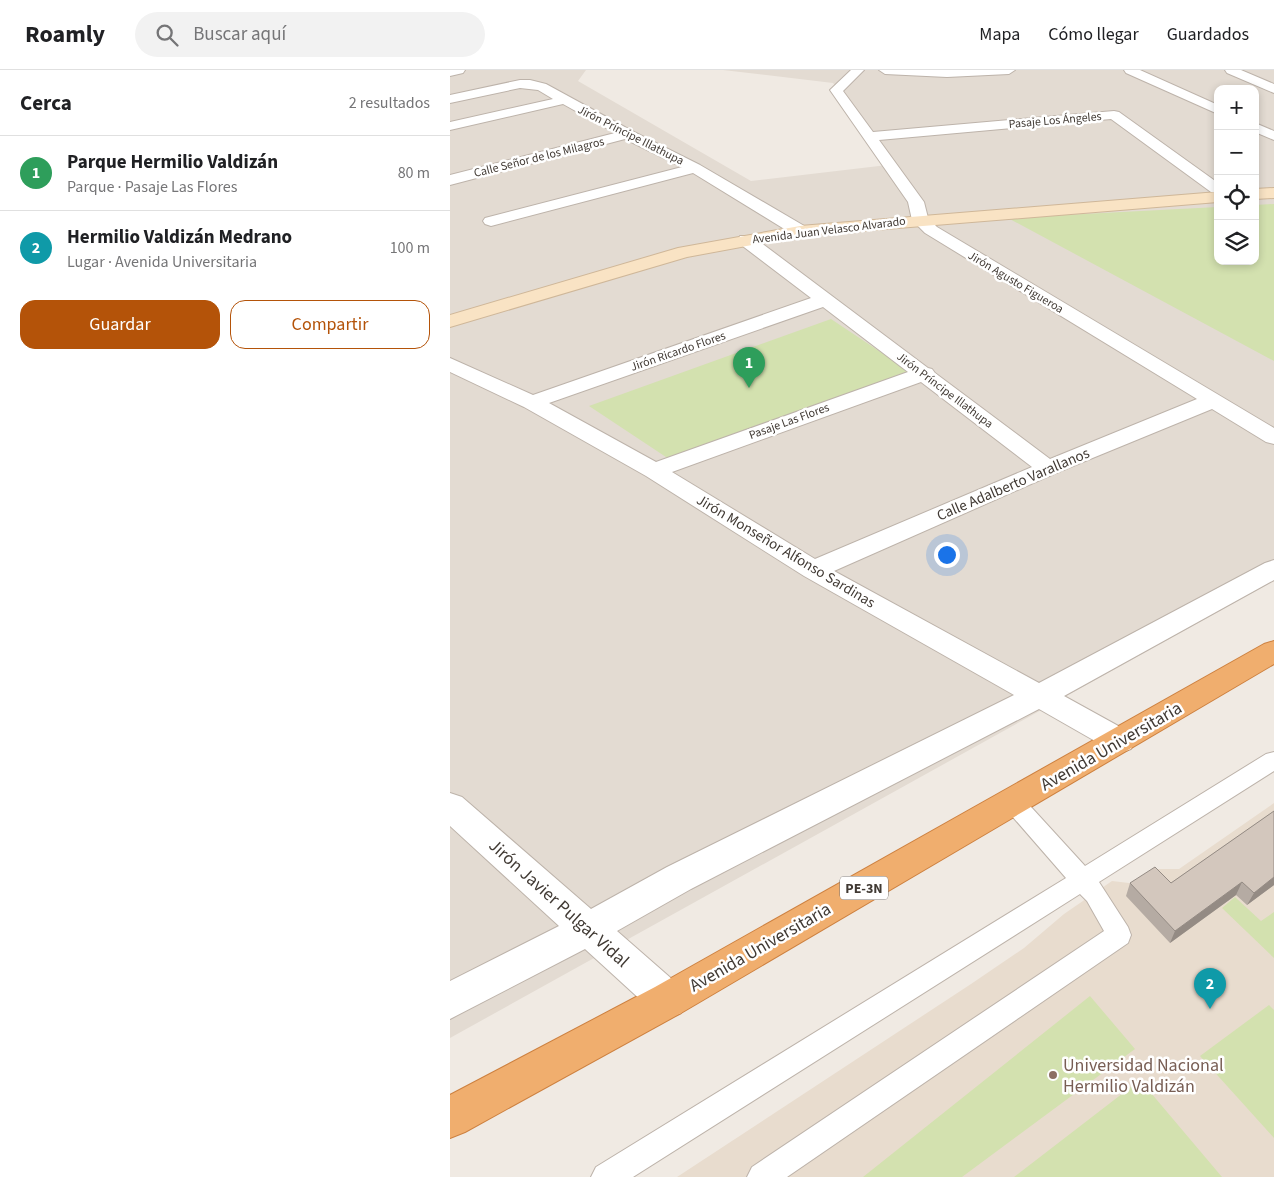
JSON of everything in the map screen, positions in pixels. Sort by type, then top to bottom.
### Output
[{"type":"highway","name":"Avenida Universitaria","points":[[450,1117],[668,1000],[1274,651]]},
{"type":"street","points":[[450,72],[460,70]]},
{"type":"street","name":"Jirón Agusto Figueroa","points":[[858,70],[836,90],[916,202],[919,215],[930,230],[1274,436]]},
{"type":"street","points":[[885,70],[933,73],[1009,70]]},
{"type":"street","points":[[1130,70],[1214,107]]},
{"type":"street","points":[[1231,70],[1274,90]]},
{"type":"street","name":"Jirón Príncipe Illathupa","points":[[450,99],[530,84],[542,87],[627,134],[695,168],[793,227]]},
{"type":"street","points":[[450,126],[564,100]]},
{"type":"street","name":"Pasaje Los Ángeles","points":[[869,137],[1114,114],[1214,189]]},
{"type":"street","name":"Calle Señor de los Milagros","points":[[450,180],[627,134]]},
{"type":"street","points":[[491,220],[695,168]]},
{"type":"street","points":[[1259,186],[1274,185]]},
{"type":"street","name":"Avenida Juan Velasco Alvarado","points":[[450,309],[692,240],[793,227],[919,215],[1214,191]]},
{"type":"street","points":[[1259,194],[1274,193]]},
{"type":"street","name":"Avenida Juan Velasco Alvarado","points":[[450,321],[684,252],[746,240],[793,227]]},
{"type":"street","name":"Jirón Príncipe Illathupa","points":[[746,240],[1048,468]]},
{"type":"street","name":"Jirón Ricardo Flores","points":[[532,402],[824,300]]},
{"type":"street","name":"Jirón Monseñor Alfonso Sardinas","points":[[450,364],[532,402],[654,471],[813,570],[1120,741]]},
{"type":"street","name":"Pasaje Las Flores","points":[[654,471],[924,373]]},
{"type":"street","name":"Calle Adalberto Varallanos","points":[[813,570],[1048,468],[1214,400]]},
{"type":"street","points":[[450,1001],[588,929],[679,878],[1040,696],[1274,569]]},
{"type":"street","name":"Jirón Javier Pulgar Vidal","points":[[450,806],[668,1000]]},
{"type":"lane","points":[[606,1177],[1274,760]]},
{"type":"lane","points":[[762,1177],[1119,935],[1095,894],[1013,802]]},
{"type":"shaded area","points":[[450,70],[586,70],[578,81],[751,181],[896,164],[833,83],[723,70],[1274,70],[1274,581],[450,1038]]},
{"type":"shaded area","name":"Universidad Nacional Hermilio Valdizán","points":[[1274,803],[1274,1177],[677,1177],[1024,948],[1064,914],[1112,881],[1137,884],[1158,869],[1179,869]]},
{"type":"green space","points":[[1274,204],[1274,361],[1008,218],[1214,207],[1214,265],[1259,265],[1259,205]]},
{"type":"green space","points":[[831,319],[909,371],[669,459],[589,406]]},
{"type":"green space","points":[[1235,897],[1261,921],[1274,912],[1274,958],[1222,908]]},
{"type":"green space","points":[[1090,996],[1135,1049],[962,1177],[863,1177]]},
{"type":"green space","points":[[1269,1005],[1274,1010],[1274,1138],[1200,1056]]},
{"type":"green space","points":[[1140,1080],[1222,1177],[1014,1177]]},
{"type":"building","points":[[1274,811],[1274,877],[1254,893],[1242,882],[1175,931],[1130,883],[1155,867],[1171,883]]},
{"type":"place","name":"Parque Hermilio Valdizán","points":[[749,388]]},
{"type":"place","name":"Hermilio Valdizán Medrano","points":[[1210,1009]]},
{"type":"place","name":"Universidad Nacional Hermilio Valdizán","points":[[1053,1075]]}]
